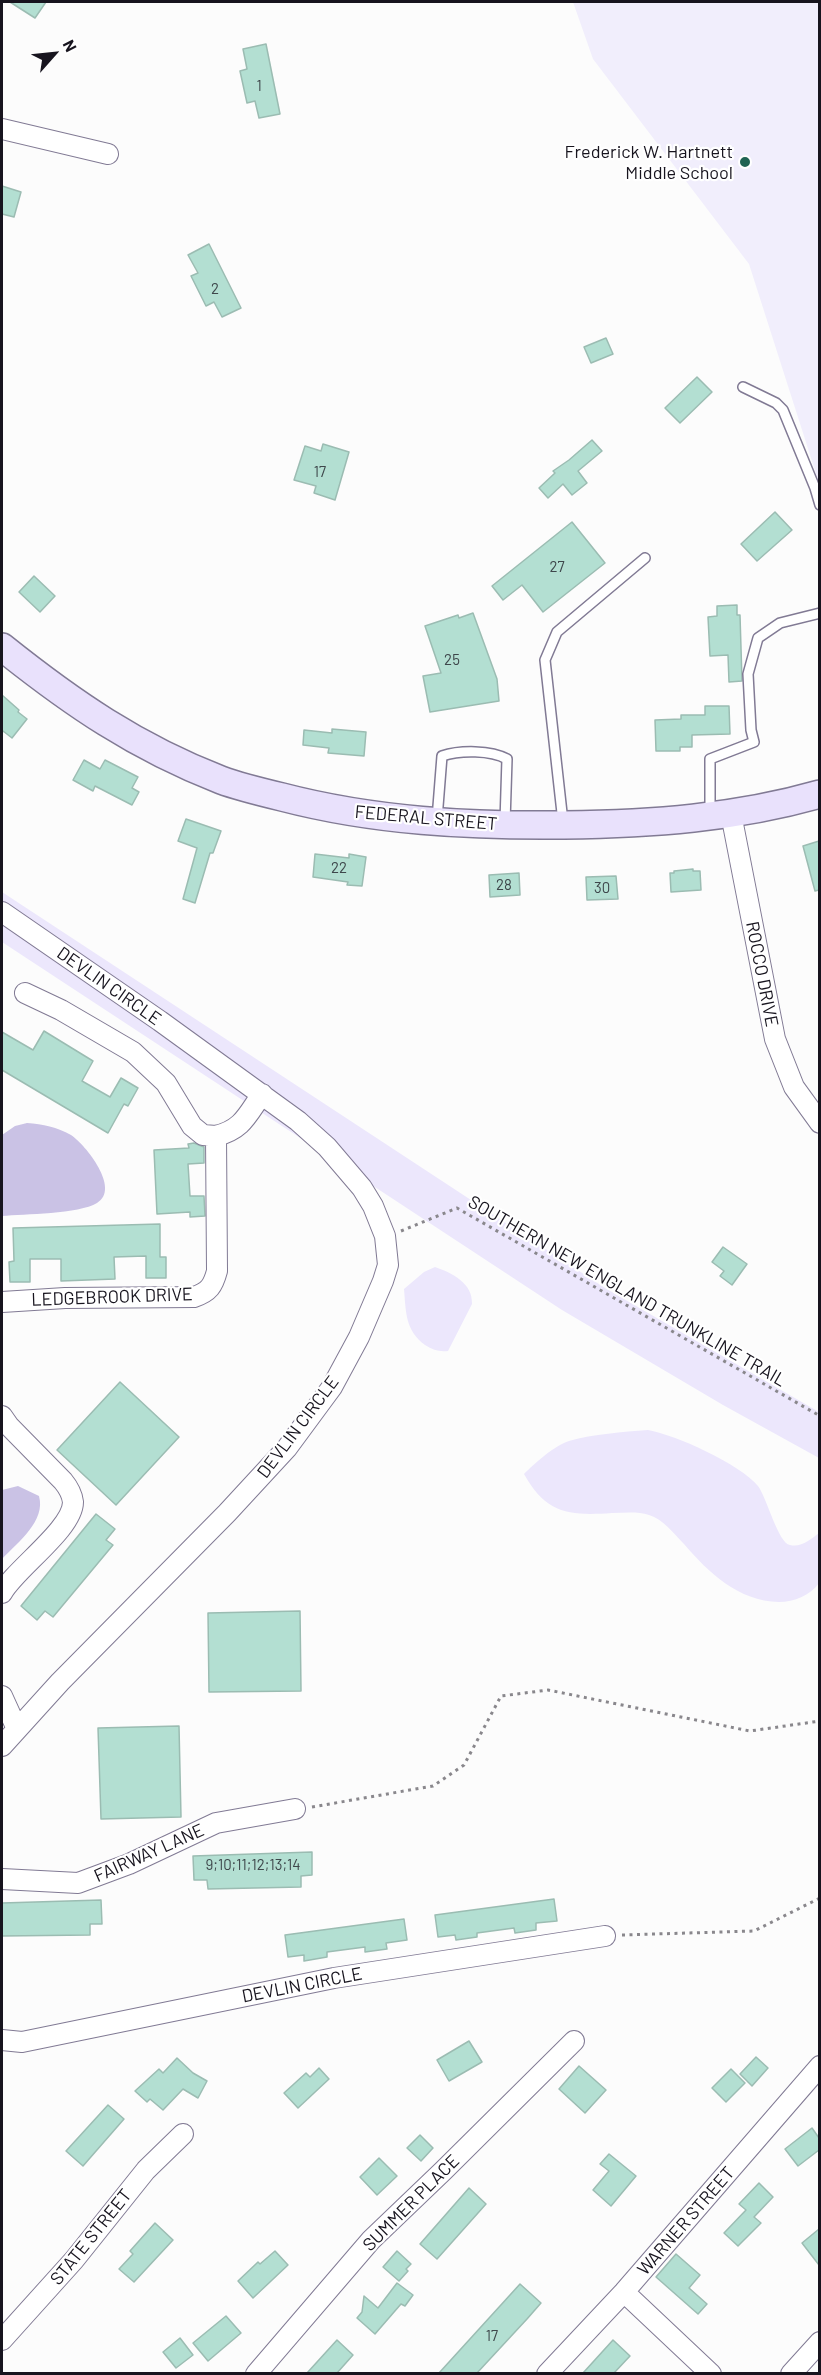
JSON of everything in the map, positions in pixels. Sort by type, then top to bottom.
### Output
[{"type":"street","points":[[2,129],[108,154]]},
{"type":"street","name":"FEDERAL STREET","points":[[2,647],[69,700],[103,723],[146,747],[223,781],[288,799],[348,812],[397,820],[505,825],[646,822],[720,815],[819,794]]},
{"type":"street","name":"ROCCO DRIVE","points":[[720,815],[774,1040],[794,1087],[819,1123]]},
{"type":"street","name":"DEVLIN CIRCLE","points":[[2,912],[298,1120],[348,1170],[373,1206],[388,1251],[386,1273],[359,1337],[332,1387],[300,1431],[227,1513],[60,1682],[2,1746]]},
{"type":"street","points":[[25,993],[61,1010],[133,1052],[166,1083],[192,1126],[203,1135],[216,1136],[232,1132],[241,1124],[262,1094]]},
{"type":"street","name":"LEDGEBROOK DRIVE","points":[[2,1302],[36,1299],[194,1297],[207,1293],[214,1284],[217,1271],[216,1136]]},
{"type":"street","points":[[2,1416],[63,1481],[73,1501],[71,1512],[59,1529],[2,1593]]},
{"type":"street","points":[[2,1696],[17,1729]]},
{"type":"street","name":"FAIRWAY LANE","points":[[2,1879],[78,1883],[129,1864],[216,1823],[295,1809]]},
{"type":"street","name":"DEVLIN CIRCLE","points":[[2,2040],[22,2042],[334,1978],[605,1936]]},
{"type":"street","name":"SUMMER PLACE","points":[[256,2373],[371,2240],[574,2040]]},
{"type":"street","name":"WARNER STREET","points":[[547,2373],[624,2292],[819,2066]]},
{"type":"street","name":"STATE STREET","points":[[2,2340],[74,2260],[146,2170],[183,2134]]},
{"type":"street","points":[[624,2292],[711,2373]]},
{"type":"street","points":[[791,2373],[819,2342]]},
{"type":"lane","points":[[743,387],[776,403],[783,410],[815,488],[819,505]]},
{"type":"lane","points":[[563,825],[545,660],[557,632],[645,558]]},
{"type":"lane","points":[[720,815],[710,759],[754,742],[751,730],[748,674],[758,638],[780,623],[819,613]]},
{"type":"lane","points":[[437,822],[442,756],[451,753],[496,753],[507,759],[505,825]]},
{"type":"path","name":"SOUTHERN NEW ENGLAND TRUNKLINE TRAIL","points":[[385,1237],[457,1208],[819,1416]]},
{"type":"path","points":[[295,1809],[434,1786],[464,1765],[501,1696],[548,1690],[750,1731],[819,1721]]},
{"type":"path","points":[[605,1936],[754,1931],[819,1898]]},
{"type":"shaded area","name":"Frederick W. Hartnett Middle School","points":[[573,2],[819,2],[819,483],[749,264],[593,59]]},
{"type":"shaded area","points":[[2,892],[605,1288],[819,1412],[819,1458],[723,1405],[562,1310],[2,942]]},
{"type":"shaded area","points":[[27,1123],[60,1130],[71,1135],[85,1148],[103,1178],[105,1188],[103,1196],[97,1203],[89,1207],[65,1211],[2,1216],[2,1135],[15,1126]]},
{"type":"shaded area","points":[[435,1267],[460,1280],[469,1290],[471,1297],[472,1304],[448,1351],[433,1349],[418,1339],[410,1327],[406,1313],[404,1289],[424,1272]]},
{"type":"shaded area","points":[[648,1430],[707,1452],[749,1477],[758,1486],[781,1537],[790,1545],[806,1542],[819,1533],[819,1583],[816,1587],[802,1597],[785,1602],[750,1597],[714,1575],[668,1527],[654,1517],[635,1513],[584,1514],[560,1510],[541,1497],[524,1474],[563,1443],[598,1435]]},
{"type":"shaded area","points":[[18,1486],[39,1496],[40,1505],[35,1522],[2,1559],[2,1490]]},
{"type":"building","points":[[10,2],[46,2],[35,18]]},
{"type":"building","points":[[266,44],[280,114],[259,118],[255,101],[247,103],[240,71],[247,69],[243,49]]},
{"type":"building","points":[[2,186],[21,192],[14,217],[2,214]]},
{"type":"building","points":[[209,244],[241,308],[222,317],[214,302],[206,306],[191,276],[198,273],[188,255]]},
{"type":"building","points":[[606,338],[613,354],[591,363],[584,347]]},
{"type":"building","points":[[697,377],[712,392],[680,423],[665,408]]},
{"type":"building","points":[[592,440],[602,451],[578,471],[587,483],[572,495],[563,484],[548,498],[539,488],[555,473],[553,471]]},
{"type":"building","points":[[323,444],[349,452],[335,500],[314,493],[316,486],[294,480],[305,446],[321,451]]},
{"type":"building","points":[[775,512],[792,530],[757,561],[741,544]]},
{"type":"building","points":[[572,522],[605,563],[543,612],[522,585],[503,600],[492,586]]},
{"type":"building","points":[[34,576],[55,596],[40,612],[19,592]]},
{"type":"building","points":[[737,605],[737,615],[740,615],[742,681],[729,682],[728,655],[710,656],[708,617],[717,616],[717,606]]},
{"type":"building","points":[[473,613],[497,679],[499,701],[430,712],[423,676],[441,673],[425,626],[458,615],[459,618]]},
{"type":"building","points":[[2,695],[27,719],[12,738],[3,731],[2,733]]},
{"type":"building","points":[[705,706],[729,706],[730,734],[692,735],[692,747],[680,747],[680,751],[656,751],[655,720],[681,719],[681,715],[705,715]]},
{"type":"building","points":[[332,729],[366,732],[364,756],[328,753],[329,748],[303,745],[304,730],[332,733]]},
{"type":"building","points":[[84,760],[100,769],[105,760],[138,777],[132,788],[139,792],[132,805],[95,786],[93,791],[73,780]]},
{"type":"building","points":[[186,819],[221,831],[213,853],[210,853],[195,903],[183,899],[197,848],[178,841]]},
{"type":"building","points":[[819,841],[819,890],[815,891],[803,846]]},
{"type":"building","points":[[315,854],[349,858],[349,854],[366,857],[362,886],[313,877]]},
{"type":"building","points":[[693,869],[693,871],[700,871],[701,890],[671,892],[670,873]]},
{"type":"building","points":[[519,873],[520,895],[490,897],[489,875]]},
{"type":"building","points":[[616,876],[618,899],[587,900],[586,877]]},
{"type":"building","points":[[44,1031],[93,1061],[82,1081],[110,1097],[121,1078],[138,1088],[128,1106],[124,1104],[108,1133],[2,1070],[2,1032],[33,1050]]},
{"type":"building","points":[[194,1143],[204,1147],[204,1163],[188,1164],[190,1196],[204,1196],[205,1216],[190,1217],[190,1212],[157,1214],[154,1150],[189,1148],[188,1144]]},
{"type":"building","points":[[160,1224],[160,1257],[166,1257],[166,1278],[146,1278],[146,1256],[114,1257],[115,1279],[61,1281],[61,1259],[30,1259],[30,1282],[10,1282],[9,1262],[14,1261],[13,1228]]},
{"type":"building","points":[[723,1247],[747,1264],[732,1285],[720,1276],[724,1271],[712,1262]]},
{"type":"building","points":[[120,1382],[179,1437],[116,1505],[57,1450]]},
{"type":"building","points":[[96,1514],[115,1529],[106,1540],[113,1545],[53,1617],[45,1611],[37,1620],[21,1606]]},
{"type":"building","points":[[300,1611],[301,1691],[209,1692],[208,1613]]},
{"type":"building","points":[[179,1726],[181,1817],[101,1819],[98,1728]]},
{"type":"building","points":[[312,1852],[312,1875],[301,1876],[301,1887],[208,1889],[207,1880],[194,1880],[193,1856]]},
{"type":"building","points":[[554,1899],[557,1921],[536,1923],[536,1930],[515,1933],[514,1928],[477,1933],[477,1937],[456,1940],[455,1935],[438,1937],[435,1915]]},
{"type":"building","points":[[101,1900],[102,1924],[90,1924],[90,1935],[2,1936],[2,1903]]},
{"type":"building","points":[[404,1919],[407,1940],[386,1943],[387,1949],[365,1952],[365,1947],[327,1952],[327,1957],[304,1961],[304,1955],[288,1957],[285,1935]]},
{"type":"building","points":[[469,2041],[482,2062],[449,2081],[437,2060]]},
{"type":"building","points":[[756,2057],[768,2068],[752,2086],[740,2074]]},
{"type":"building","points":[[177,2058],[193,2073],[207,2081],[198,2098],[183,2089],[163,2110],[150,2099],[147,2102],[135,2091],[159,2069],[163,2073]]},
{"type":"building","points":[[579,2066],[606,2090],[585,2113],[559,2089]]},
{"type":"building","points":[[319,2068],[329,2079],[298,2108],[284,2093],[306,2073],[310,2077]]},
{"type":"building","points":[[731,2069],[745,2083],[726,2102],[712,2088]]},
{"type":"building","points":[[108,2105],[124,2119],[83,2166],[66,2151]]},
{"type":"building","points":[[812,2128],[819,2138],[819,2150],[798,2166],[785,2149]]},
{"type":"building","points":[[420,2135],[433,2148],[421,2161],[407,2148]]},
{"type":"building","points":[[609,2154],[636,2176],[611,2206],[593,2190],[609,2171],[600,2164]]},
{"type":"building","points":[[379,2158],[397,2176],[377,2195],[360,2177]]},
{"type":"building","points":[[759,2183],[773,2197],[754,2217],[761,2223],[738,2246],[724,2233],[746,2210],[739,2204]]},
{"type":"building","points":[[469,2188],[486,2204],[437,2259],[420,2244]]},
{"type":"building","points":[[155,2223],[173,2240],[134,2282],[119,2269],[133,2254],[130,2251]]},
{"type":"building","points":[[819,2229],[819,2265],[802,2243]]},
{"type":"building","points":[[275,2251],[288,2265],[253,2298],[238,2281],[258,2262],[260,2264]]},
{"type":"building","points":[[397,2251],[411,2264],[399,2281],[383,2267]]},
{"type":"building","points":[[676,2254],[700,2275],[689,2288],[707,2304],[698,2314],[656,2277]]},
{"type":"building","points":[[397,2283],[413,2295],[405,2306],[401,2304],[375,2334],[357,2318],[362,2312],[364,2296],[378,2308]]},
{"type":"building","points":[[520,2284],[541,2303],[527,2319],[477,2373],[439,2373]]},
{"type":"building","points":[[226,2316],[241,2333],[208,2361],[193,2343]]},
{"type":"building","points":[[180,2338],[193,2355],[176,2368],[163,2352]]},
{"type":"building","points":[[337,2340],[353,2355],[337,2373],[307,2373]]},
{"type":"building","points":[[613,2340],[630,2356],[614,2373],[583,2373]]},
{"type":"place","name":"Frederick W. Hartnett Middle School","points":[[745,162]]}]
